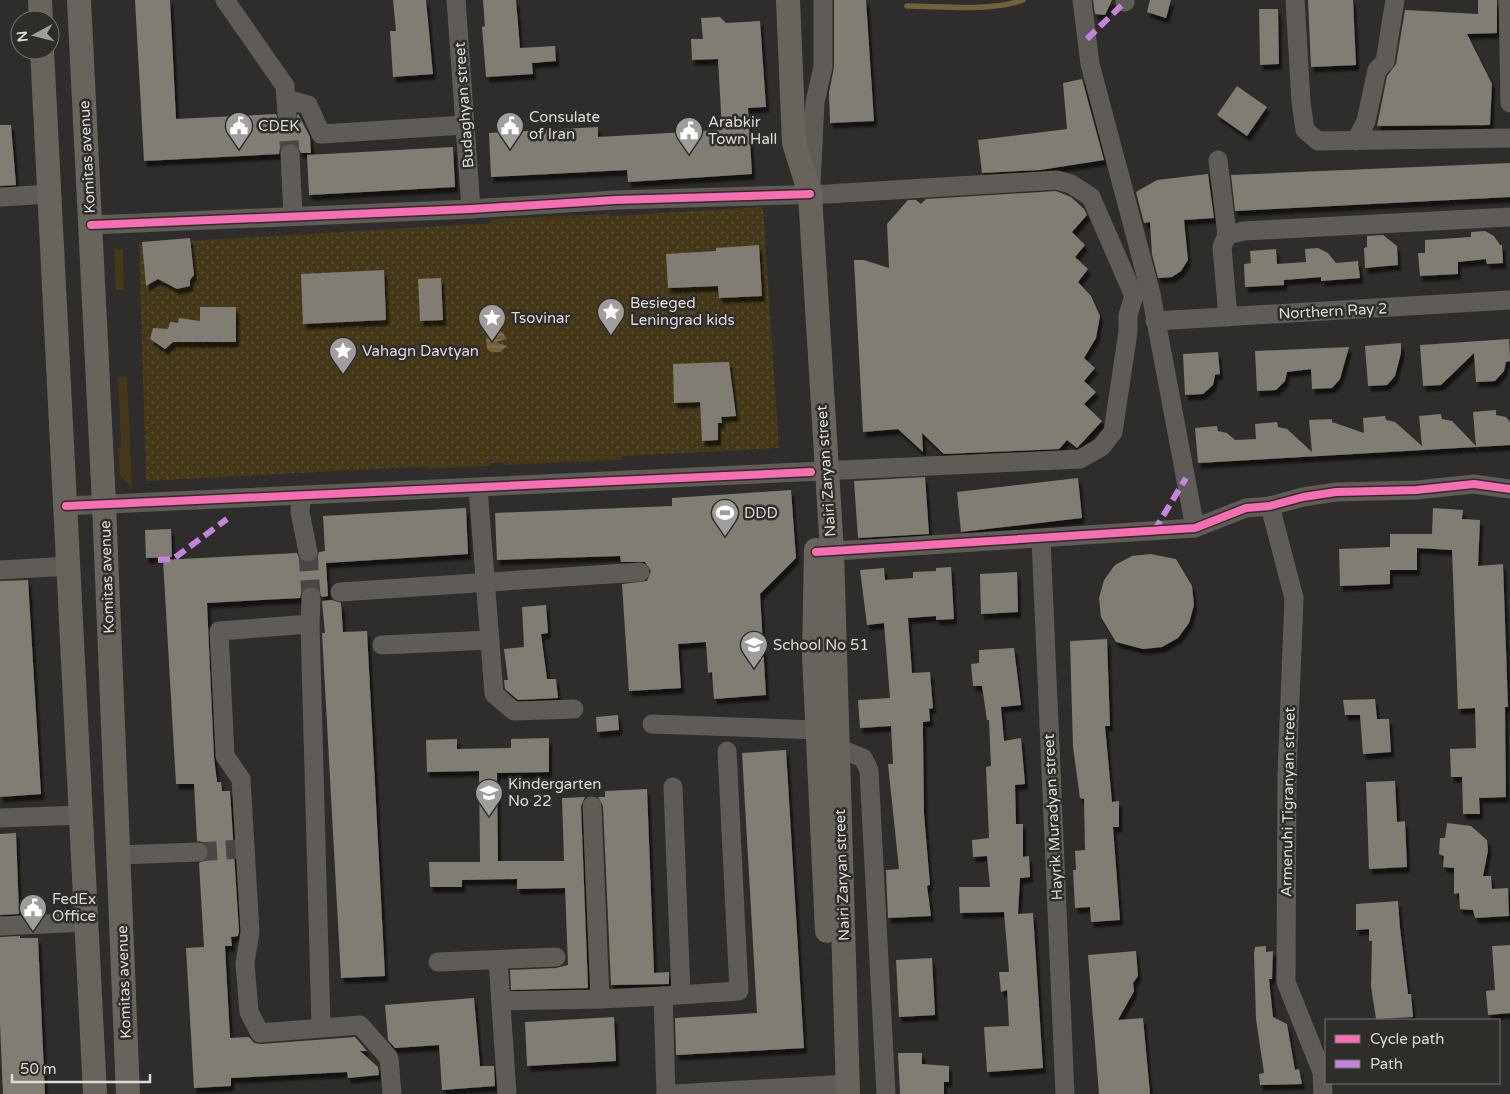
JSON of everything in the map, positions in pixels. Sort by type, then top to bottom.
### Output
[{"type":"main road","name":"Komitas avenue","points":[[79,0],[104,504],[128,1094]]},
{"type":"main road","name":"Nairi Zaryan street","points":[[788,0],[794,143],[803,194],[824,552],[838,748],[841,1089]]},
{"type":"main road","points":[[43,60],[95,1094]]},
{"type":"main road","name":"Nairi Zaryan street","points":[[824,552],[814,655],[817,730],[841,1089]]},
{"type":"street","points":[[225,0],[284,86],[287,106],[308,105],[321,134],[465,125]]},
{"type":"street","name":"Budaghyan street","points":[[456,0],[471,209]]},
{"type":"street","points":[[803,194],[815,102],[824,67],[823,0]]},
{"type":"street","points":[[1082,0],[1090,64],[1151,294],[1195,528]]},
{"type":"street","points":[[1295,0],[1301,102],[1305,130],[1318,141],[1510,138]]},
{"type":"street","points":[[1356,141],[1366,121],[1377,70],[1385,62],[1396,0]]},
{"type":"street","points":[[1508,0],[1510,103]]},
{"type":"street","points":[[290,154],[293,215]]},
{"type":"street","points":[[1218,160],[1227,235],[1222,247],[1228,317]]},
{"type":"street","points":[[66,506],[1080,459],[1102,447],[1112,432],[1128,332],[1128,315],[1134,296],[1091,197],[1071,184],[1057,180],[803,194],[615,200],[471,209],[91,224]]},
{"type":"street","points":[[0,197],[50,194]]},
{"type":"street","points":[[1227,235],[1244,231],[1510,217]]},
{"type":"street","name":"Northern Ray 2","points":[[1155,321],[1510,300]]},
{"type":"street","points":[[824,552],[1195,528],[1246,508],[1270,506],[1303,497],[1360,490],[1416,490],[1474,484],[1510,489]]},
{"type":"street","points":[[478,488],[494,694],[514,711],[574,709]]},
{"type":"street","points":[[301,496],[300,512],[308,552]]},
{"type":"street","name":"Armenuhi Tigranyan street","points":[[1270,506],[1294,598],[1287,775],[1286,982],[1322,1072],[1323,1094]]},
{"type":"street","name":"Hayrik Muradyan street","points":[[1041,539],[1065,1094]]},
{"type":"street","points":[[0,570],[69,566]]},
{"type":"street","points":[[340,592],[640,572]]},
{"type":"street","points":[[311,597],[310,626],[321,1027]]},
{"type":"street","points":[[310,626],[310,624],[219,631],[225,756],[241,779],[242,849],[250,932],[245,963],[249,1012],[260,1033],[360,1025],[389,1058],[392,1094]]},
{"type":"street","points":[[382,645],[490,640]]},
{"type":"street","points":[[652,724],[817,730]]},
{"type":"street","points":[[838,748],[863,758],[869,770],[886,1094]]},
{"type":"street","points":[[501,1001],[600,999],[739,991],[727,751]]},
{"type":"street","points":[[672,787],[681,994]]},
{"type":"street","points":[[592,806],[600,999]]},
{"type":"street","points":[[0,818],[82,815]]},
{"type":"street","points":[[119,855],[198,852]]},
{"type":"street","points":[[0,926],[87,922]]},
{"type":"street","points":[[438,962],[556,957]]},
{"type":"street","points":[[498,960],[507,1094]]},
{"type":"street","points":[[663,996],[666,1094]]},
{"type":"street","points":[[674,1094],[841,1089]]},
{"type":"shaded area","points":[[763,207],[779,448],[146,481],[139,244]]},
{"type":"shaded area","points":[[610,214],[611,230],[490,231],[491,219]]},
{"type":"shaded area","points":[[114,248],[123,249],[124,290],[116,290]]},
{"type":"shaded area","points":[[492,331],[502,332],[507,339],[496,342],[507,346],[500,352],[491,352],[487,349],[486,338]]},
{"type":"shaded area","points":[[127,376],[132,487],[120,475],[118,449],[121,446],[118,377]]},
{"type":"shaded area","points":[[621,446],[622,460],[503,465],[502,451]]},
{"type":"shaded area","points":[[490,449],[490,466],[426,469],[426,452]]},
{"type":"building","points":[[135,0],[170,0],[176,119],[276,114],[278,120],[287,124],[294,122],[298,114],[310,137],[311,153],[301,153],[296,144],[289,143],[280,148],[279,154],[144,161]]},
{"type":"building","points":[[393,0],[426,0],[433,74],[393,77],[390,31],[396,31]]},
{"type":"building","points":[[483,0],[516,0],[520,48],[555,46],[556,61],[532,63],[533,74],[486,77],[482,27],[485,26]]},
{"type":"building","points":[[834,0],[866,0],[874,121],[830,123],[829,93],[834,67]]},
{"type":"building","points":[[1093,0],[1112,0],[1105,15],[1095,14]]},
{"type":"building","points":[[1150,0],[1171,0],[1166,18],[1147,12]]},
{"type":"building","points":[[1308,0],[1353,0],[1356,65],[1311,67]]},
{"type":"building","points":[[1478,0],[1497,0],[1497,33],[1467,34],[1492,84],[1490,125],[1377,126],[1387,76],[1396,64],[1405,10],[1478,14]]},
{"type":"building","points":[[1259,9],[1278,9],[1279,64],[1260,65]]},
{"type":"building","points":[[720,17],[726,23],[760,21],[766,107],[748,108],[752,174],[628,182],[627,170],[491,177],[489,133],[598,127],[598,137],[722,130],[718,59],[692,60],[691,39],[703,39],[701,18]]},
{"type":"building","points":[[1082,79],[1104,160],[1040,170],[982,173],[978,140],[1067,129],[1063,83]]},
{"type":"building","points":[[1237,86],[1267,107],[1247,136],[1217,115]]},
{"type":"building","points":[[0,125],[11,125],[16,185],[0,186]]},
{"type":"building","points":[[453,147],[455,187],[309,195],[307,155]]},
{"type":"building","points":[[1510,163],[1510,197],[1235,211],[1231,175]]},
{"type":"building","points":[[1208,174],[1214,218],[1184,220],[1188,260],[1181,271],[1172,277],[1158,278],[1152,254],[1150,222],[1144,223],[1136,192],[1157,180]]},
{"type":"building","points":[[1056,191],[1071,197],[1084,209],[1087,215],[1072,232],[1085,245],[1075,257],[1088,269],[1078,282],[1091,296],[1100,316],[1096,338],[1084,358],[1095,368],[1084,381],[1096,392],[1084,404],[1102,421],[1077,448],[1067,440],[1059,449],[944,454],[922,433],[923,452],[898,429],[863,432],[854,260],[864,260],[889,268],[887,224],[908,200],[916,200],[921,204],[926,199]]},
{"type":"building","points":[[1485,231],[1494,236],[1502,245],[1503,263],[1487,264],[1486,259],[1458,262],[1458,274],[1420,276],[1418,253],[1425,253],[1425,240],[1471,237],[1471,232]]},
{"type":"building","points":[[1383,235],[1397,246],[1398,265],[1365,268],[1364,248],[1367,247],[1367,236]]},
{"type":"building","points":[[190,238],[194,275],[190,280],[190,286],[177,289],[158,279],[146,286],[142,242]]},
{"type":"building","points":[[759,245],[762,296],[719,298],[718,286],[668,288],[666,254],[716,251],[716,248]]},
{"type":"building","points":[[1318,248],[1328,253],[1336,263],[1358,261],[1360,278],[1321,281],[1321,277],[1284,280],[1284,285],[1245,287],[1244,264],[1251,263],[1250,251],[1276,249],[1277,264],[1306,262],[1305,249]]},
{"type":"building","points":[[384,270],[386,320],[303,324],[301,274]]},
{"type":"building","points":[[441,278],[443,320],[420,321],[418,279]]},
{"type":"building","points":[[200,307],[236,307],[236,342],[173,342],[165,349],[150,339],[153,328],[168,329],[170,322],[178,323],[179,318],[200,321]]},
{"type":"building","points":[[1509,339],[1510,361],[1506,362],[1504,371],[1495,381],[1476,382],[1474,353],[1441,385],[1423,386],[1420,345]]},
{"type":"building","points":[[1401,343],[1401,353],[1395,376],[1387,385],[1368,386],[1365,346]]},
{"type":"building","points":[[1349,347],[1340,379],[1332,388],[1312,389],[1311,369],[1287,372],[1285,381],[1276,390],[1257,391],[1255,351]]},
{"type":"building","points":[[1218,352],[1220,374],[1215,375],[1213,385],[1203,394],[1185,395],[1183,354]]},
{"type":"building","points":[[729,362],[736,416],[721,417],[722,423],[718,423],[718,440],[702,441],[700,402],[674,403],[673,364]]},
{"type":"building","points":[[1496,410],[1496,415],[1506,417],[1510,422],[1510,445],[1198,463],[1195,428],[1217,426],[1218,431],[1227,433],[1235,440],[1256,439],[1255,424],[1277,422],[1278,427],[1287,429],[1312,452],[1309,420],[1332,419],[1332,422],[1364,433],[1363,418],[1385,416],[1386,420],[1395,422],[1422,446],[1419,416],[1441,414],[1442,419],[1452,421],[1476,446],[1473,412]]},
{"type":"building","points":[[925,477],[929,534],[858,538],[854,481]]},
{"type":"building","points":[[1078,478],[1082,518],[961,532],[957,492]]},
{"type":"building","points":[[791,490],[796,558],[760,594],[766,695],[714,699],[712,672],[708,673],[706,642],[678,644],[681,688],[629,691],[622,584],[647,581],[651,571],[645,562],[621,562],[620,556],[497,560],[495,513],[672,506],[672,498]]},
{"type":"building","points":[[466,508],[468,554],[326,563],[328,596],[322,597],[317,588],[311,586],[302,591],[300,598],[207,603],[214,757],[217,782],[221,782],[222,791],[230,791],[239,931],[238,936],[231,937],[232,946],[225,946],[230,1038],[249,1037],[254,1043],[261,1044],[355,1037],[367,1051],[360,1051],[378,1067],[379,1075],[348,1078],[347,1072],[231,1078],[231,1086],[194,1088],[186,948],[204,947],[199,863],[208,858],[209,851],[204,842],[197,841],[194,784],[176,784],[163,560],[297,553],[300,560],[310,563],[316,560],[319,552],[325,551],[323,516]]},
{"type":"building","points":[[1433,508],[1463,510],[1462,519],[1480,520],[1478,566],[1503,564],[1508,707],[1505,707],[1506,797],[1479,798],[1480,814],[1463,814],[1462,777],[1451,777],[1450,749],[1476,748],[1475,708],[1458,709],[1452,550],[1417,548],[1417,570],[1390,570],[1390,584],[1340,586],[1339,549],[1390,547],[1390,534],[1432,534]]},
{"type":"building","points":[[171,529],[172,557],[146,558],[145,530]]},
{"type":"building","points":[[1150,554],[1176,559],[1192,586],[1194,605],[1189,623],[1178,638],[1162,647],[1143,649],[1116,642],[1101,617],[1099,598],[1104,580],[1115,565],[1132,556]]},
{"type":"building","points":[[951,567],[954,619],[936,620],[936,616],[908,618],[912,673],[930,672],[933,708],[929,709],[930,721],[923,722],[924,814],[930,885],[927,886],[931,916],[888,918],[886,870],[899,869],[888,764],[893,764],[891,726],[860,728],[858,700],[890,698],[884,623],[867,625],[860,570],[884,568],[885,580],[913,578],[913,572],[936,571],[936,568]]},
{"type":"building","points":[[1017,572],[1018,612],[981,614],[980,574]]},
{"type":"building","points":[[28,580],[41,794],[0,797],[0,581]]},
{"type":"building","points":[[332,600],[341,603],[343,632],[367,631],[385,976],[341,978],[322,633],[325,633],[322,601]]},
{"type":"building","points":[[546,605],[548,633],[541,634],[547,679],[556,679],[558,698],[518,700],[505,689],[504,680],[508,680],[504,649],[524,647],[522,607]]},
{"type":"building","points":[[1107,639],[1110,726],[1105,726],[1112,802],[1119,801],[1119,827],[1113,827],[1120,920],[1091,922],[1090,907],[1075,908],[1073,870],[1076,870],[1075,851],[1085,850],[1084,799],[1080,798],[1073,747],[1070,641]]},
{"type":"building","points":[[1014,648],[1021,705],[1001,707],[1004,741],[1021,738],[1025,784],[1015,785],[1016,824],[1023,824],[1023,857],[1029,856],[1030,877],[1020,878],[1018,914],[1033,913],[1043,1068],[987,1072],[984,1027],[1009,1026],[1007,990],[1001,992],[999,972],[1009,972],[1004,912],[960,913],[959,887],[990,887],[987,856],[973,857],[972,840],[989,838],[986,767],[991,766],[989,720],[987,720],[982,686],[973,686],[971,664],[979,663],[979,650]]},
{"type":"building","points":[[1375,699],[1377,719],[1389,719],[1391,752],[1363,754],[1360,715],[1345,715],[1343,700]]},
{"type":"building","points":[[618,715],[619,730],[597,732],[596,717]]},
{"type":"building","name":"Kindergarten No 22","points":[[549,738],[549,772],[497,773],[498,861],[564,861],[562,798],[585,797],[581,806],[588,988],[511,990],[510,970],[556,968],[568,965],[565,888],[517,889],[517,879],[462,880],[462,887],[430,887],[429,862],[480,862],[479,771],[427,772],[426,740],[457,739],[457,749],[511,748],[511,739]]},
{"type":"building","points":[[786,750],[804,1048],[676,1055],[675,1018],[757,1013],[742,753]]},
{"type":"building","points":[[1395,781],[1397,822],[1405,821],[1407,867],[1369,869],[1366,782]]},
{"type":"building","points":[[647,789],[654,973],[669,972],[669,984],[611,985],[603,806],[598,797],[605,797],[605,791]]},
{"type":"building","points":[[1447,823],[1471,826],[1487,840],[1488,850],[1483,876],[1491,876],[1492,889],[1508,888],[1509,916],[1475,918],[1473,910],[1460,909],[1459,893],[1454,894],[1454,868],[1443,867],[1444,856],[1439,854],[1440,838],[1445,838]]},
{"type":"building","points":[[16,833],[19,914],[0,915],[0,834]]},
{"type":"building","points":[[1398,901],[1408,994],[1411,994],[1413,1017],[1376,1019],[1371,986],[1372,941],[1369,941],[1369,929],[1356,930],[1356,904]]},
{"type":"building","points":[[20,936],[20,938],[38,938],[45,1094],[3,1094],[0,1024],[0,937]]},
{"type":"building","points":[[1510,945],[1510,1013],[1488,1015],[1486,991],[1495,990],[1492,946]]},
{"type":"building","points":[[1266,946],[1266,952],[1273,951],[1272,979],[1269,979],[1273,1017],[1287,1024],[1295,1070],[1299,1069],[1302,1084],[1260,1085],[1259,1074],[1264,1073],[1256,1019],[1254,953],[1255,947]]},
{"type":"building","points":[[1136,951],[1138,976],[1133,983],[1134,991],[1118,1020],[1143,1018],[1150,1094],[1099,1094],[1088,955]]},
{"type":"building","points":[[932,958],[935,1015],[899,1017],[896,960]]},
{"type":"building","points":[[474,998],[480,1066],[494,1066],[495,1086],[442,1090],[439,1045],[395,1048],[388,1040],[385,1005]]},
{"type":"building","points":[[614,1017],[616,1061],[527,1066],[525,1022]]},
{"type":"building","points":[[898,1053],[922,1053],[922,1064],[949,1066],[949,1082],[944,1082],[944,1094],[900,1094]]},
{"type":"waterway","points":[[907,6],[981,7],[1010,4],[1023,0]]},
{"type":"tunnel","points":[[287,113],[290,154]]},
{"type":"tunnel","points":[[308,552],[311,597]]},
{"type":"tunnel","points":[[198,852],[239,849]]},
{"type":"marked path","points":[[1087,39],[1125,2]]},
{"type":"marked path","points":[[1154,531],[1186,478]]},
{"type":"marked path","points":[[158,560],[173,559],[227,519]]},
{"type":"cycle path","points":[[91,225],[471,209],[615,200],[810,194]]},
{"type":"cycle path","points":[[66,506],[811,472]]},
{"type":"cycle path","points":[[816,552],[1195,528],[1246,508],[1270,506],[1303,497],[1336,492],[1416,490],[1474,484],[1510,489]]},
{"type":"place","name":"CDEK","points":[[239,150]]},
{"type":"place","name":"Consulate of Iran","points":[[510,150]]},
{"type":"place","name":"Arabkir Town Hall","points":[[689,155]]},
{"type":"place","name":"Besieged Leningrad kids","points":[[611,336]]},
{"type":"place","name":"Tsovinar","points":[[492,342]]},
{"type":"place","name":"Vahagn Davtyan","points":[[343,375]]},
{"type":"place","name":"DDD","points":[[725,537]]},
{"type":"place","name":"School No 51","points":[[754,669]]},
{"type":"place","name":"Kindergarten No 22","points":[[489,817]]},
{"type":"place","name":"FedEx Office","points":[[33,932]]}]
